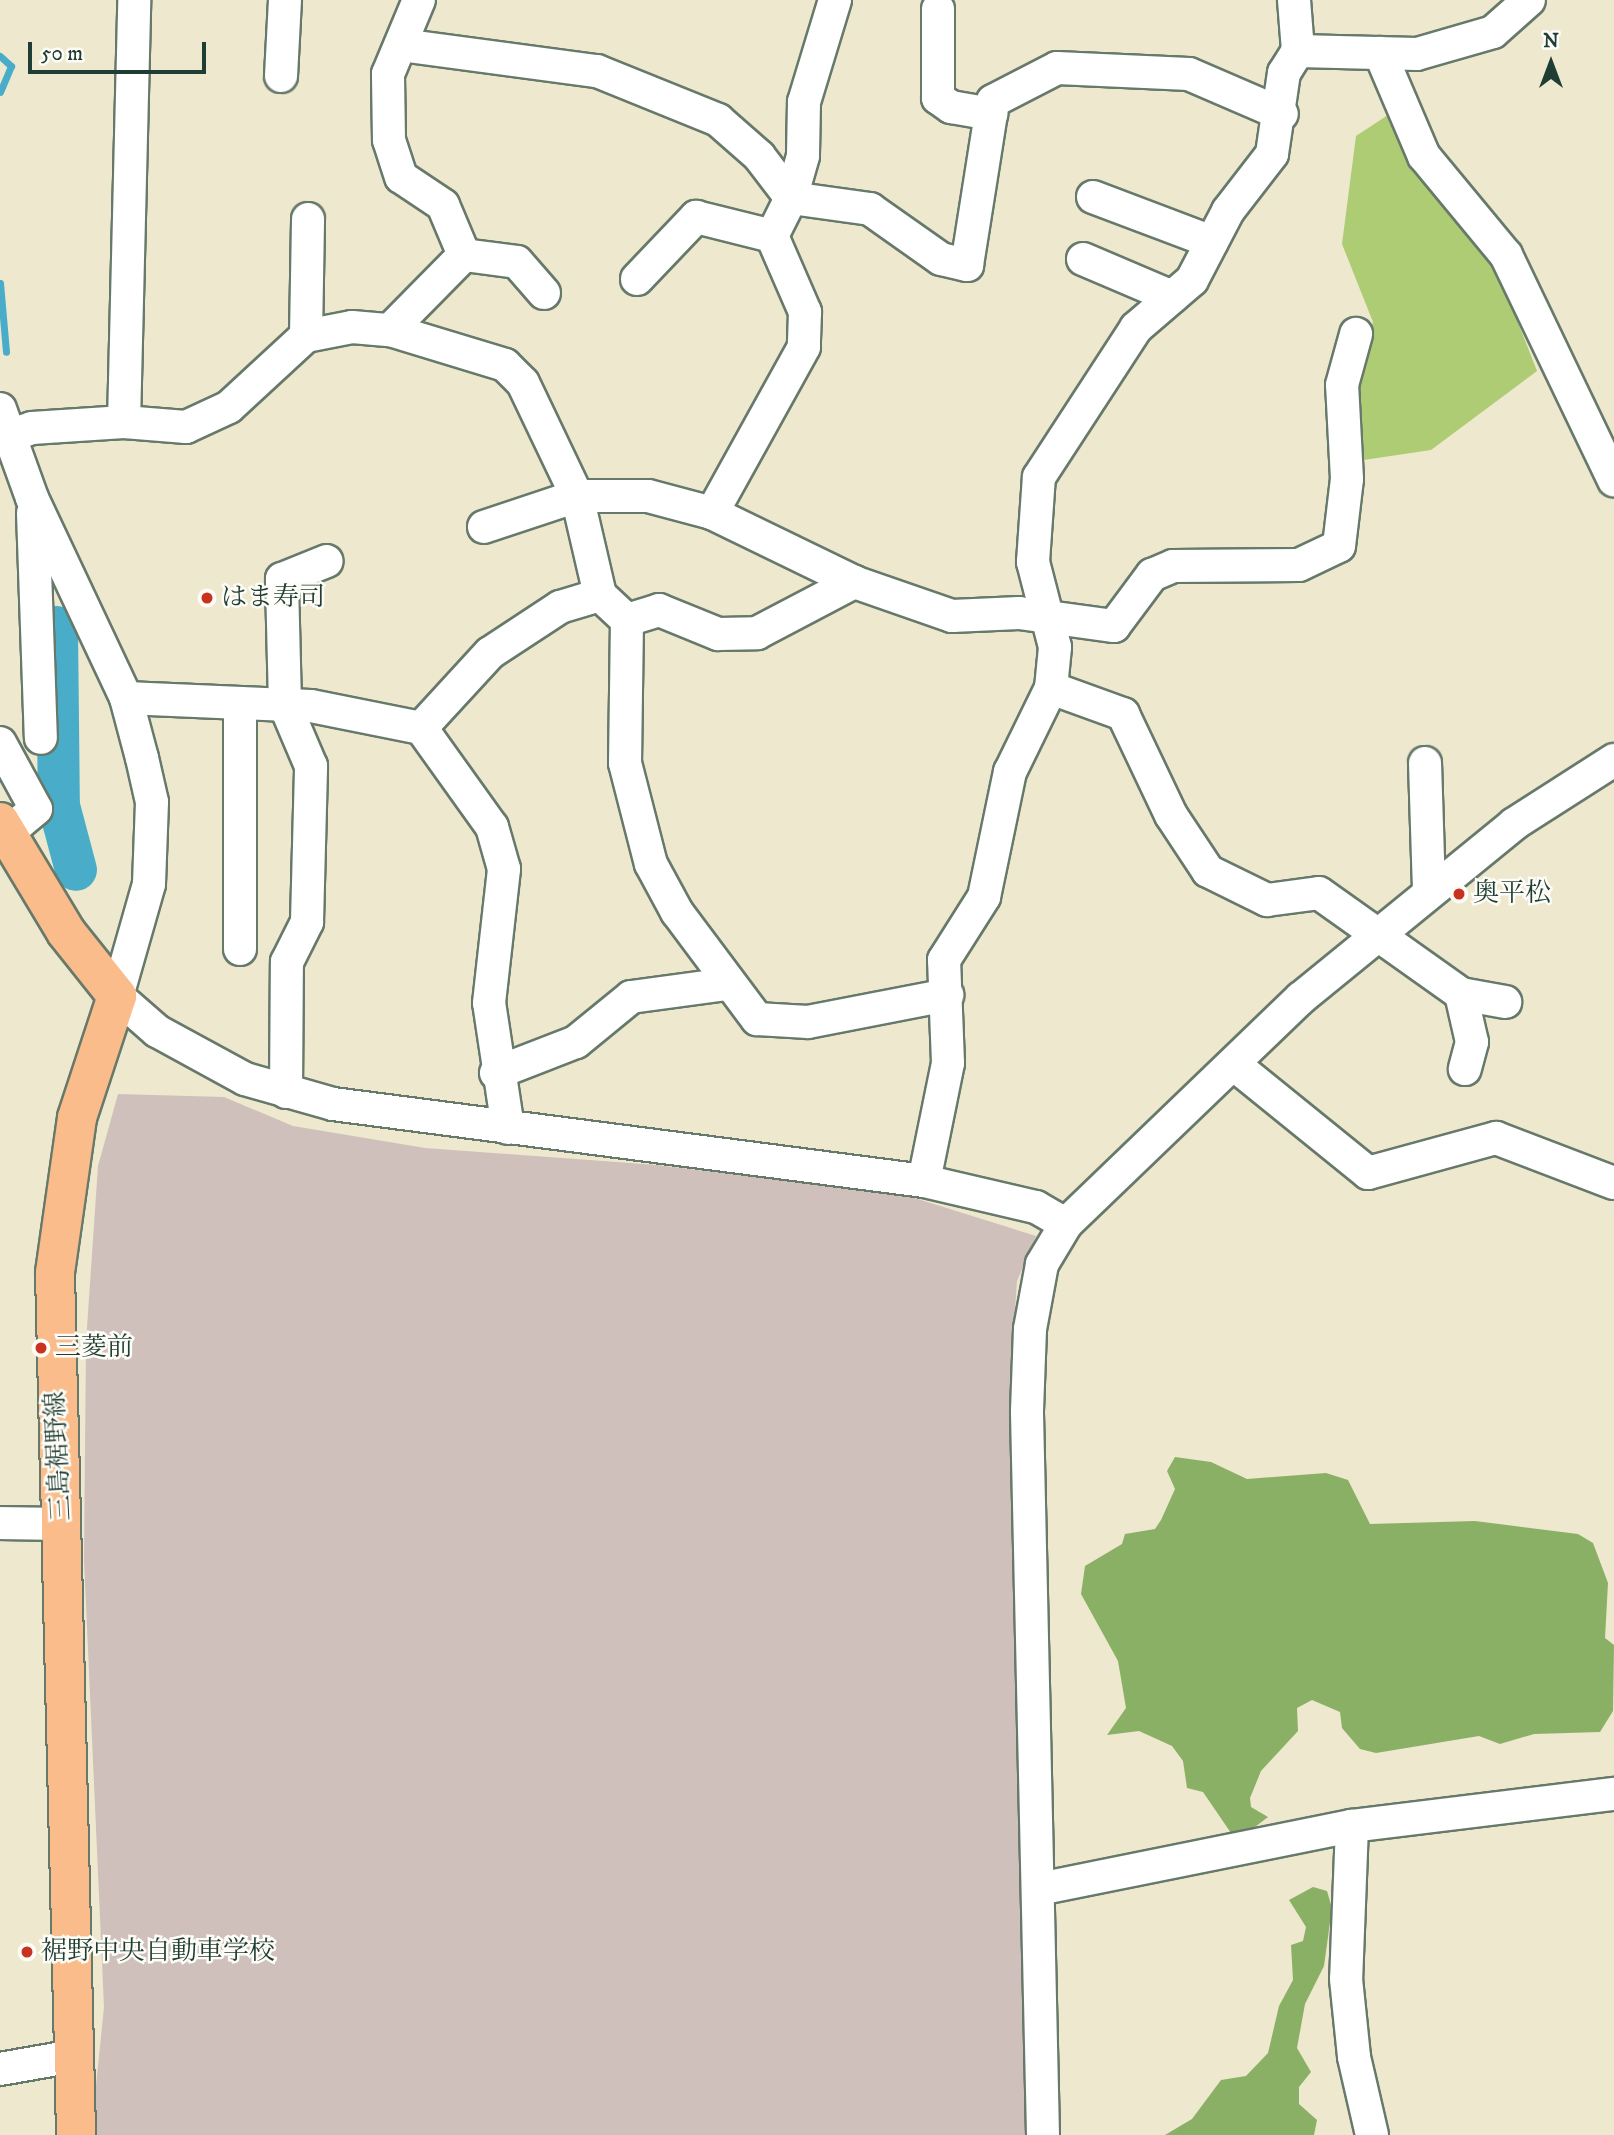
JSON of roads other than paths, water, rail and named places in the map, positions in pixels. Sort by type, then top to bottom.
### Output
[{"type":"main road","points":[[3,833],[66,932],[117,996]]},
{"type":"main road","name":"三島裾野線","points":[[76,2135],[63,1524],[54,1334],[58,1233],[82,1095],[117,996]]},
{"type":"street","points":[[124,422],[134,0]]},
{"type":"street","points":[[281,76],[285,0]]},
{"type":"street","points":[[419,0],[388,74],[389,140],[401,177],[443,205],[464,256]]},
{"type":"street","points":[[772,236],[791,198],[803,156],[804,102],[835,0]]},
{"type":"street","points":[[924,1181],[948,1063],[944,960],[984,897],[1010,772],[1051,688],[1055,647],[1033,562],[1039,477],[1136,328],[1192,280],[1212,242],[1272,154],[1282,114],[1284,73],[1298,51],[1294,0]]},
{"type":"street","points":[[1298,51],[1416,54],[1493,32],[1529,0]]},
{"type":"street","points":[[938,9],[938,98],[950,107],[991,114]]},
{"type":"street","points":[[401,46],[597,71],[718,120],[760,156],[791,198],[870,209],[941,259],[967,265],[993,100],[1057,68],[1189,74],[1282,114]]},
{"type":"street","points":[[1380,52],[1424,156],[1506,255],[1614,480]]},
{"type":"street","points":[[1093,197],[1212,242]]},
{"type":"street","points":[[637,279],[696,217],[772,236]]},
{"type":"street","points":[[306,336],[308,219]]},
{"type":"street","points":[[712,513],[804,347],[805,312],[772,236]]},
{"type":"street","points":[[464,256],[517,262],[544,293]]},
{"type":"street","points":[[390,330],[464,256]]},
{"type":"street","points":[[1083,260],[1172,297]]},
{"type":"street","points":[[4,423],[32,428],[124,422],[155,429],[208,420],[306,336],[352,327],[390,330],[505,365],[523,383],[577,496],[600,595],[627,621],[631,792],[651,864],[727,984],[757,1019],[808,1021],[947,995]]},
{"type":"street","points":[[484,527],[577,496],[648,496],[712,513],[855,582],[919,609],[1114,626],[1152,575],[1173,566],[1299,565],[1339,546],[1347,479],[1342,385],[1356,334]]},
{"type":"street","points":[[4,423],[32,498],[125,698],[152,802],[152,850],[141,921],[117,996],[201,1060],[286,1092],[395,1115],[924,1181],[1036,1207],[1066,1224]]},
{"type":"street","points":[[32,498],[41,738]]},
{"type":"street","points":[[286,1092],[287,962],[307,922],[311,765],[285,705],[282,579],[327,561]]},
{"type":"street","points":[[627,621],[659,610],[719,634],[757,633],[855,582]]},
{"type":"street","points":[[421,728],[490,653],[560,607],[600,595]]},
{"type":"street","points":[[1051,688],[1123,714],[1171,815],[1208,871],[1267,900],[1319,893],[1379,933],[1461,994],[1505,1002]]},
{"type":"street","points":[[125,698],[285,705],[421,728],[492,827],[504,869],[489,1003],[496,1073],[508,1128]]},
{"type":"street","points":[[240,703],[240,949]]},
{"type":"street","points":[[0,743],[38,799],[3,833]]},
{"type":"street","points":[[1042,2135],[1030,1329],[1035,1284],[1066,1224],[1236,1066],[1301,998],[1514,824],[1614,760]]},
{"type":"street","points":[[1425,763],[1429,892]]},
{"type":"street","points":[[496,1073],[576,1042],[631,997],[727,984]]},
{"type":"street","points":[[1461,994],[1472,1042],[1465,1069]]},
{"type":"street","points":[[1236,1066],[1368,1173],[1496,1138],[1614,1182]]},
{"type":"street","points":[[0,1523],[63,1524]]},
{"type":"street","points":[[1039,1889],[1352,1826],[1614,1794]]},
{"type":"street","points":[[1352,1826],[1346,1979],[1354,2057],[1372,2135]]},
{"type":"street","points":[[0,2069],[74,2056]]},
{"type":"waterway","points":[[0,56],[11,66],[0,92]]},
{"type":"waterway","points":[[0,283],[6,352]]},
{"type":"waterway","points":[[57,627],[59,806],[76,870]]},
{"type":"place","name":"はま寿司","points":[[207,598]]},
{"type":"place","name":"奥平松","points":[[1459,894]]},
{"type":"place","name":"三菱前","points":[[41,1348]]},
{"type":"place","name":"裾野中央自動車学校","points":[[27,1952]]}]
